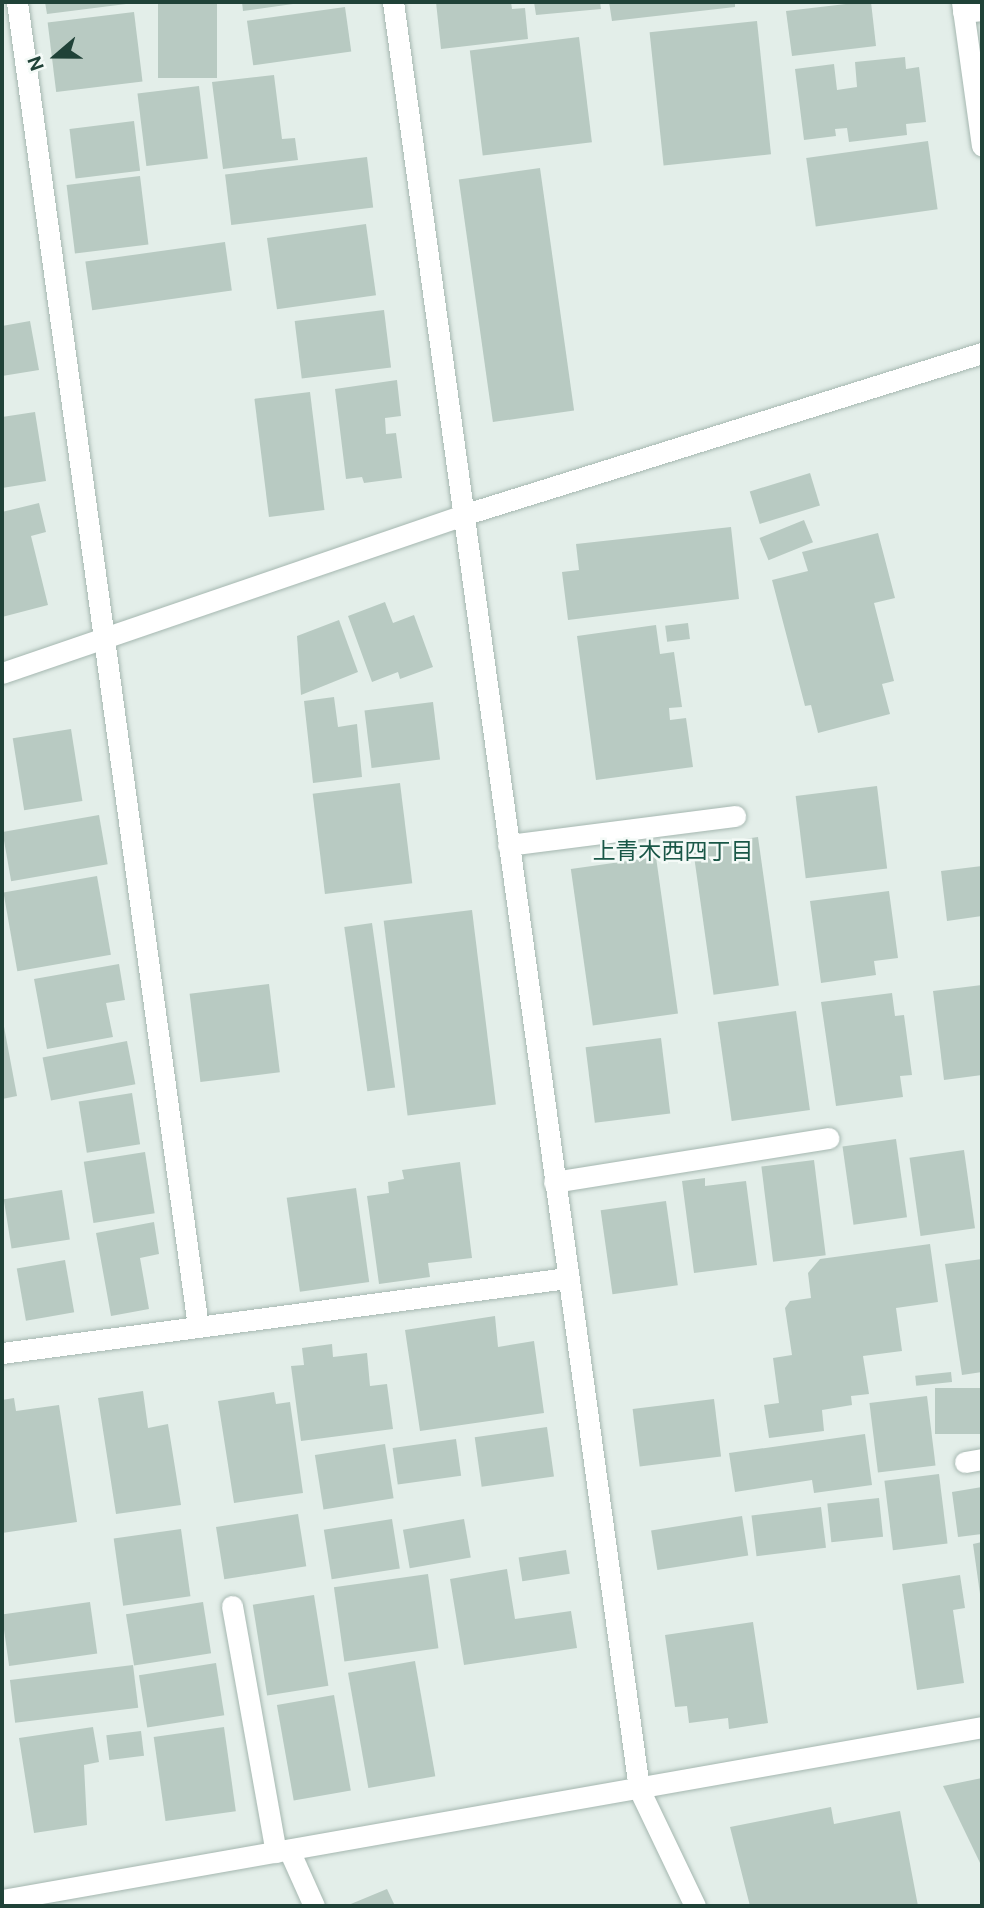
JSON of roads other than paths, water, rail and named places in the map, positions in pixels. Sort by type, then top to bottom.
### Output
[{"type":"street","points":[[17,2],[198,1326]]},
{"type":"street","points":[[393,2],[639,1789],[695,1906]]},
{"type":"street","points":[[969,8],[982,145]]},
{"type":"street","points":[[2,673],[463,515],[982,353]]},
{"type":"street","points":[[508,845],[735,816]]},
{"type":"street","points":[[554,1182],[828,1138]]},
{"type":"street","points":[[2,1353],[567,1278]]},
{"type":"street","points":[[232,1606],[283,1851],[314,1906]]},
{"type":"street","points":[[2,1900],[982,1727]]},
{"type":"district","name":"上青木西四丁目","points":[[673,851]]}]
